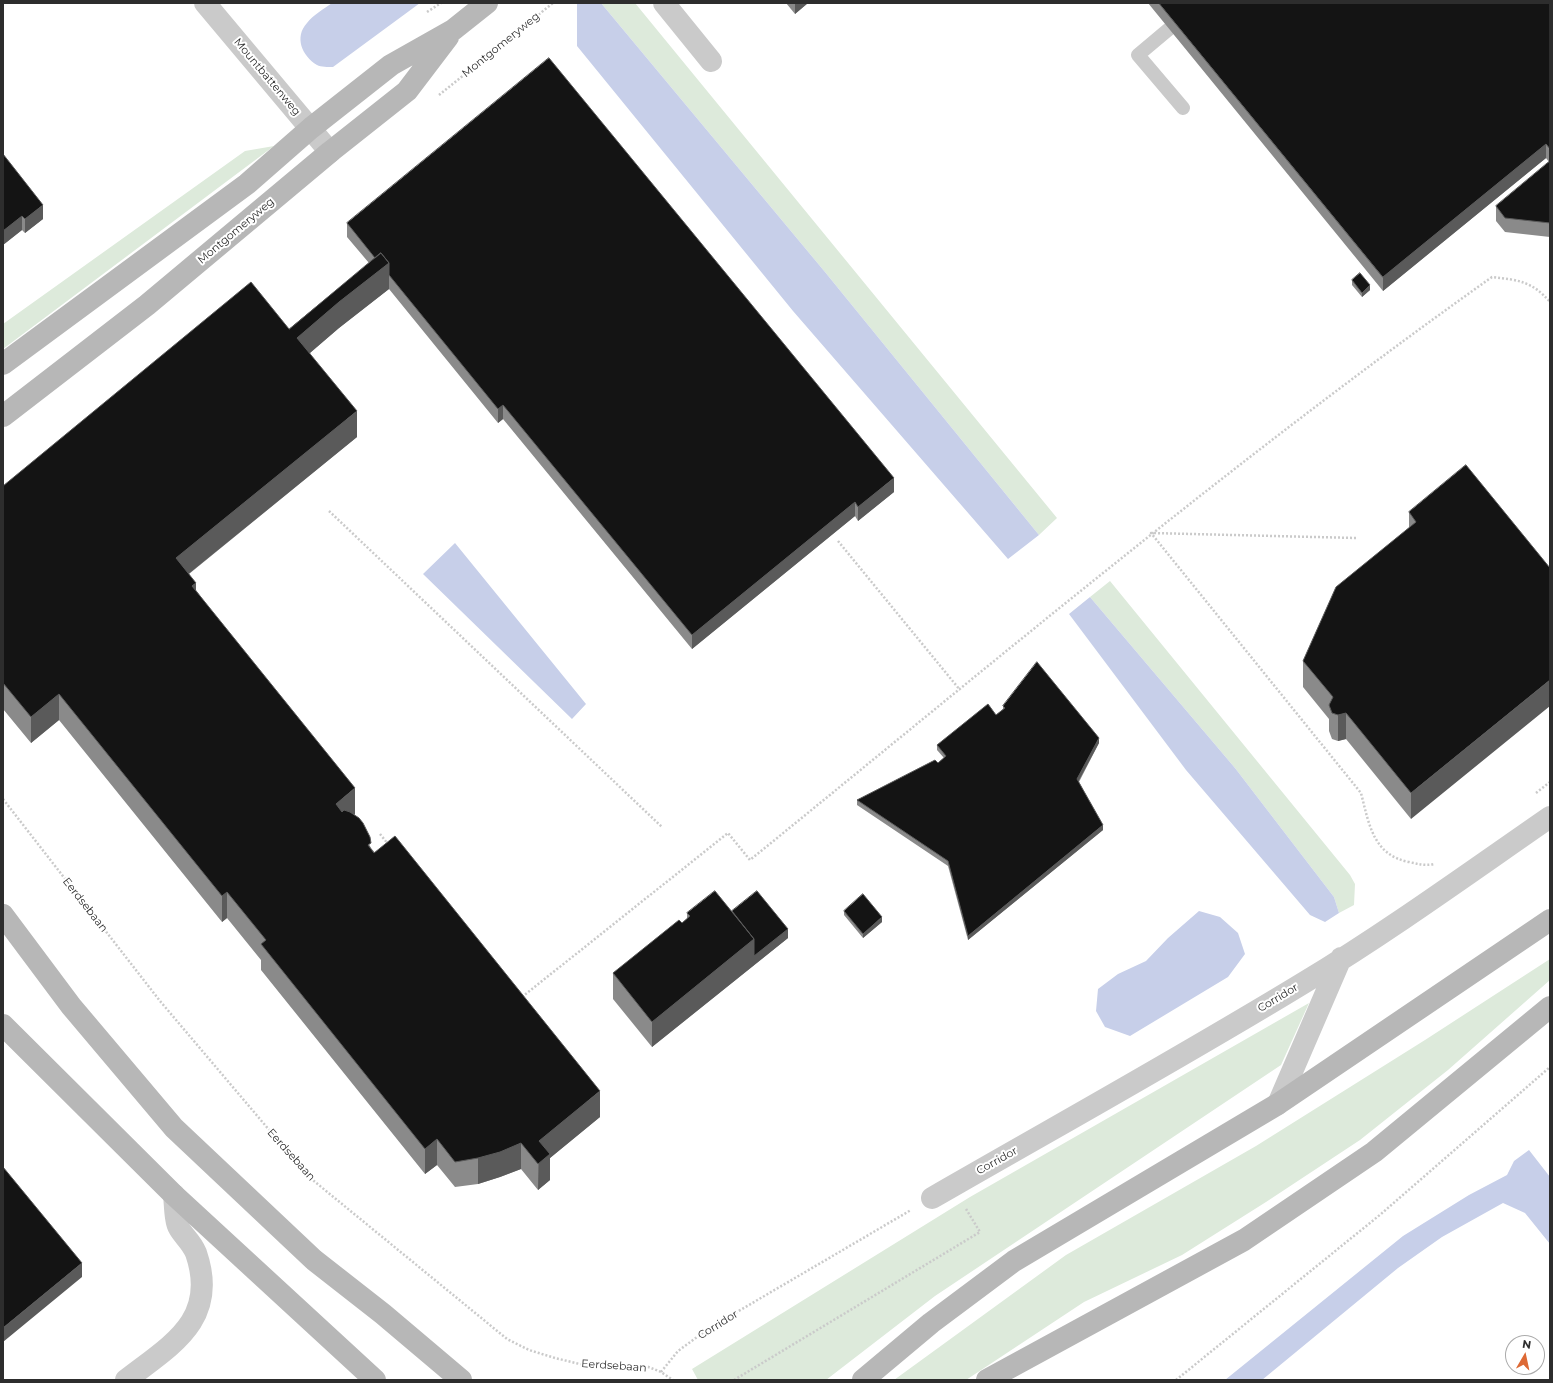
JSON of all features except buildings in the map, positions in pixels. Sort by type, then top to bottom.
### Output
[{"type":"main road","name":"Montgomeryweg","points":[[3,364],[247,184],[311,128],[391,64],[453,30],[487,3]]},
{"type":"main road","name":"Montgomeryweg","points":[[3,416],[146,305],[330,152],[407,91],[453,30]]},
{"type":"main road","points":[[3,915],[70,1006],[174,1128],[314,1260],[461,1380]]},
{"type":"main road","points":[[863,1380],[931,1323],[1014,1261],[1278,1104],[1550,920]]},
{"type":"main road","points":[[987,1380],[1250,1235],[1374,1152],[1550,1007]]},
{"type":"main road","points":[[3,1025],[174,1195],[375,1380]]},
{"type":"street","name":"Mountbattenweg","points":[[205,3],[330,152]]},
{"type":"street","points":[[664,3],[711,61]]},
{"type":"street","name":"Corridor","points":[[932,1198],[1098,1104],[1299,986],[1413,912],[1550,817]]},
{"type":"street","points":[[1278,1104],[1341,958]]},
{"type":"street","points":[[126,1380],[160,1354],[186,1330],[196,1315],[200,1304],[202,1279],[198,1260],[194,1248],[178,1228],[174,1195]]},
{"type":"lane","points":[[1183,108],[1138,55],[1200,3]]},
{"type":"path","name":"Montgomeryweg","points":[[448,87],[553,3]]},
{"type":"path","points":[[521,998],[728,833],[750,860],[1151,533],[1379,359],[1492,277],[1520,281],[1542,293],[1550,302]]},
{"type":"path","points":[[329,511],[662,827]]},
{"type":"path","points":[[1151,533],[1356,538]]},
{"type":"path","points":[[1151,533],[1361,793],[1372,833],[1386,852],[1400,861],[1428,866],[1440,863]]},
{"type":"path","points":[[838,541],[960,690]]},
{"type":"path","points":[[1532,797],[1550,782]]},
{"type":"path","name":"Eerdsebaan","points":[[3,799],[160,1001],[309,1177],[507,1338],[529,1350],[588,1366],[646,1366],[661,1372],[673,1380]]},
{"type":"path","points":[[380,834],[390,846]]},
{"type":"path","points":[[1176,1380],[1381,1214],[1550,1067]]},
{"type":"path","points":[[734,1380],[980,1232],[951,1186]]},
{"type":"path","name":"Corridor","points":[[661,1372],[678,1351],[708,1330],[932,1198]]},
{"type":"green space","points":[[601,3],[635,3],[1057,518],[1039,535],[825,272]]},
{"type":"green space","points":[[274,146],[3,349],[3,324],[245,151]]},
{"type":"green space","points":[[1110,581],[1350,875],[1355,884],[1354,905],[1339,913],[1334,897],[1235,768],[1090,597]]},
{"type":"green space","points":[[1550,959],[1550,980],[1448,1070],[1360,1140],[1266,1202],[1182,1255],[1084,1302],[966,1380],[894,1380],[1066,1255],[1256,1146],[1425,1040]]},
{"type":"green space","points":[[1309,1003],[1281,1065],[935,1296],[826,1380],[698,1380],[692,1369],[970,1197]]},
{"type":"water","points":[[332,3],[420,3],[333,67],[323,67],[317,65],[307,57],[300,40],[303,28],[309,20]]},
{"type":"water","points":[[577,3],[601,3],[825,272],[1039,535],[1008,559],[793,311],[577,46]]},
{"type":"water","points":[[455,543],[586,704],[572,719],[423,574]]},
{"type":"water","points":[[1090,597],[1235,768],[1334,897],[1339,913],[1325,922],[1310,915],[1186,770],[1069,614]]},
{"type":"water","points":[[1199,911],[1220,917],[1238,933],[1245,954],[1228,977],[1130,1036],[1105,1027],[1096,1011],[1098,989],[1118,974],[1146,961],[1168,938]]},
{"type":"water","points":[[1529,1150],[1550,1177],[1550,1244],[1525,1213],[1503,1203],[1442,1237],[1398,1268],[1262,1380],[1225,1380],[1403,1236],[1469,1195],[1507,1175],[1514,1161]]}]
